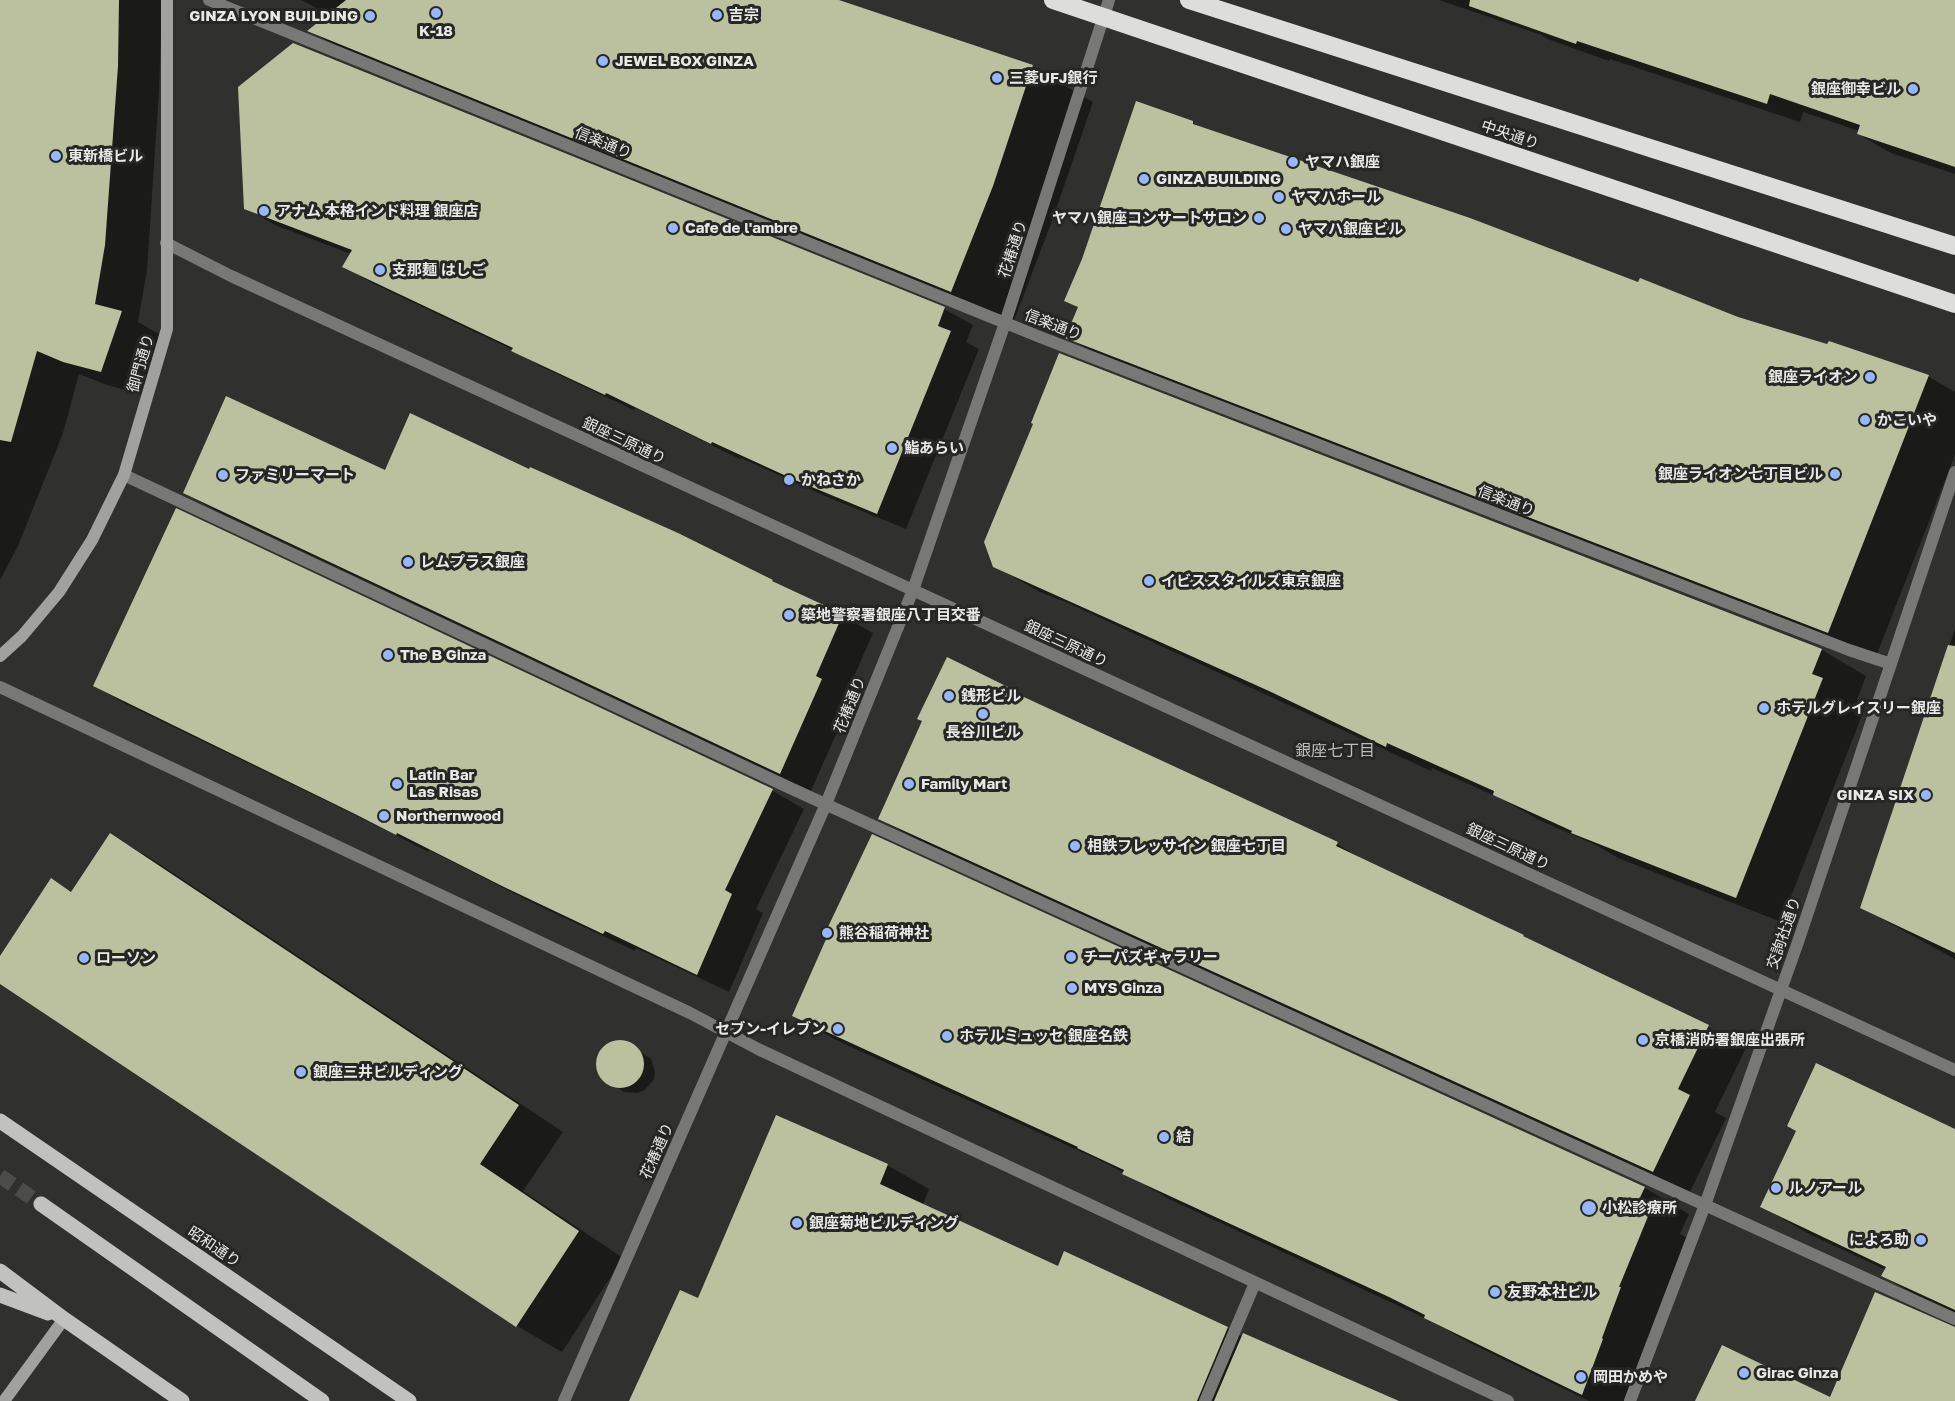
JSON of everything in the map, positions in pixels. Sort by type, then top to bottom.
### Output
[{"type":"highway","name":"中央通り","points":[[1053,0],[1106,8],[1955,304]]},
{"type":"highway","name":"中央通り","points":[[1189,0],[1955,246]]},
{"type":"main road","name":"昭和通り","points":[[0,1121],[409,1401]]},
{"type":"main road","points":[[41,1204],[322,1401]]},
{"type":"main road","points":[[0,1271],[64,1319],[182,1401]]},
{"type":"main road","points":[[0,1295],[64,1319]]},
{"type":"street","name":"御門通り","points":[[0,656],[22,636],[59,592],[92,540],[124,476],[167,329],[167,0]]},
{"type":"street","name":"信楽通り","points":[[209,0],[1005,322],[1838,646],[1891,664]]},
{"type":"street","name":"花椿通り","points":[[564,1401],[826,804],[913,591],[1005,322],[1106,8]]},
{"type":"street","name":"銀座三原通り","points":[[166,243],[231,276],[1955,1070]]},
{"type":"street","name":"交詢社通り","points":[[1630,1401],[1705,1205],[1955,471]]},
{"type":"street","points":[[124,476],[826,804],[1955,1319]]},
{"type":"street","points":[[0,687],[726,1031],[758,1049],[1508,1401]]},
{"type":"street","points":[[1205,1401],[1255,1283]]},
{"type":"street","points":[[4,1401],[64,1319]]},
{"type":"building","name":"東新橋ビル","points":[[0,0],[119,0],[118,66],[105,245],[95,304],[122,311],[101,372],[63,362],[37,351],[11,442],[0,440]]},
{"type":"building","points":[[346,0],[839,0],[1033,65],[993,186],[951,292],[307,31]]},
{"type":"building","points":[[1470,0],[1955,0],[1955,167],[1857,134],[1860,125],[1770,94],[1767,104],[1577,41],[1576,44],[1469,6]]},
{"type":"building","points":[[293,43],[945,307],[938,326],[951,331],[877,514],[712,442],[711,444],[606,393],[605,395],[511,351],[513,348],[342,267],[352,250],[244,209],[238,87]]},
{"type":"building","points":[[1136,101],[1193,121],[1193,124],[1470,218],[1638,282],[1640,278],[1738,317],[1827,344],[1829,341],[1929,375],[1828,633],[1065,338],[1078,307],[1064,301],[1082,259]]},
{"type":"building","points":[[1059,353],[1822,649],[1812,674],[1823,678],[1736,898],[1571,833],[1572,831],[1493,795],[1494,791],[1387,743],[1386,747],[1269,691],[993,567],[984,542],[1033,424],[1031,423]]},
{"type":"building","points":[[226,396],[385,470],[410,413],[529,469],[530,467],[678,533],[843,614],[816,676],[822,679],[780,774],[183,493]]},
{"type":"building","points":[[176,508],[773,789],[725,890],[732,894],[697,975],[605,931],[603,934],[504,887],[93,686]]},
{"type":"building","name":"GINZA SIX","points":[[1948,645],[1955,646],[1955,953],[1860,908]]},
{"type":"building","points":[[947,657],[1014,690],[1013,692],[1338,842],[1336,846],[1709,1025],[1678,1089],[1690,1095],[1653,1172],[878,819],[922,721],[917,719]]},
{"type":"building","name":"銀座三井ビルディング","points":[[110,833],[519,1105],[480,1164],[579,1231],[516,1327],[0,984],[0,956],[51,878],[71,892]]},
{"type":"building","points":[[872,834],[1645,1187],[1635,1208],[1649,1214],[1619,1287],[1621,1287],[1582,1395],[1424,1318],[1425,1315],[1389,1297],[1122,1174],[1124,1170],[1078,1147],[792,1016],[831,928],[828,927]]},
{"type":"building","points":[[620,1040],[637,1047],[644,1064],[637,1081],[620,1088],[603,1081],[596,1064],[603,1047]]},
{"type":"building","points":[[1816,1063],[1955,1129],[1955,1310],[1881,1276],[1886,1267],[1760,1207],[1796,1131],[1787,1126]]},
{"type":"building","points":[[776,1115],[888,1164],[880,1184],[1058,1266],[1064,1251],[1228,1327],[1197,1401],[629,1401],[680,1290],[698,1298]]},
{"type":"building","points":[[1875,1292],[1955,1327],[1955,1401],[1695,1401],[1722,1345],[1830,1397]]},
{"type":"building","points":[[1243,1333],[1399,1401],[1214,1401]]},
{"type":"tunnel","points":[[0,1176],[41,1204]]},
{"type":"place","name":"K-18","points":[[436,13]]},
{"type":"place","name":"吉宗","points":[[717,15]]},
{"type":"place","name":"GINZA LYON BUILDING","points":[[370,16]]},
{"type":"place","name":"JEWEL BOX GINZA","points":[[603,61]]},
{"type":"place","name":"三菱UFJ銀行","points":[[997,78]]},
{"type":"place","name":"銀座御幸ビル","points":[[1913,89]]},
{"type":"place","name":"東新橋ビル","points":[[56,156]]},
{"type":"place","name":"ヤマハ銀座","points":[[1293,162]]},
{"type":"place","name":"GINZA BUILDING","points":[[1144,179]]},
{"type":"place","name":"ヤマハホール","points":[[1279,197]]},
{"type":"place","name":"アナム 本格インド料理 銀座店","points":[[264,211]]},
{"type":"place","name":"ヤマハ銀座コンサートサロン","points":[[1259,218]]},
{"type":"place","name":"Cafe de l'ambre","points":[[673,228]]},
{"type":"place","name":"ヤマハ銀座ビル","points":[[1286,229]]},
{"type":"place","name":"支那麺 はしご","points":[[380,270]]},
{"type":"place","name":"銀座ライオン","points":[[1870,377]]},
{"type":"place","name":"かこいや","points":[[1865,420]]},
{"type":"place","name":"鮨あらい","points":[[892,448]]},
{"type":"place","name":"銀座ライオン七丁目ビル","points":[[1835,474]]},
{"type":"place","name":"ファミリーマート","points":[[223,475]]},
{"type":"place","name":"かねさか","points":[[789,480]]},
{"type":"place","name":"レムプラス銀座","points":[[408,562]]},
{"type":"place","name":"イビススタイルズ東京銀座","points":[[1149,581]]},
{"type":"place","name":"築地警察署銀座八丁目交番","points":[[789,615]]},
{"type":"place","name":"The B Ginza","points":[[388,655]]},
{"type":"place","name":"銭形ビル","points":[[949,696]]},
{"type":"place","name":"ホテルグレイスリー銀座","points":[[1764,708]]},
{"type":"place","name":"長谷川ビル","points":[[983,714]]},
{"type":"place","name":"Latin Bar Las Risas","points":[[397,784]]},
{"type":"place","name":"Family Mart","points":[[909,784]]},
{"type":"place","name":"GINZA SIX","points":[[1926,795]]},
{"type":"place","name":"Northernwood","points":[[384,816]]},
{"type":"place","name":"相鉄フレッサイン 銀座七丁目","points":[[1075,846]]},
{"type":"place","name":"熊谷稲荷神社","points":[[827,933]]},
{"type":"place","name":"チーパズギャラリー","points":[[1071,957]]},
{"type":"place","name":"ローソン","points":[[84,958]]},
{"type":"place","name":"MYS Ginza","points":[[1072,988]]},
{"type":"place","name":"セブン-イレブン","points":[[838,1029]]},
{"type":"place","name":"ホテルミュッセ 銀座名鉄","points":[[947,1036]]},
{"type":"place","name":"京橋消防署銀座出張所","points":[[1643,1040]]},
{"type":"place","name":"銀座三井ビルディング","points":[[301,1072]]},
{"type":"place","name":"結","points":[[1164,1137]]},
{"type":"place","name":"ルノアール","points":[[1776,1188]]},
{"type":"place","name":"小松診療所","points":[[1589,1208]]},
{"type":"place","name":"銀座菊地ビルディング","points":[[797,1223]]},
{"type":"place","name":"によろ助","points":[[1921,1240]]},
{"type":"place","name":"友野本社ビル","points":[[1495,1292]]},
{"type":"place","name":"Girac Ginza","points":[[1744,1373]]},
{"type":"place","name":"岡田かめや","points":[[1581,1377]]},
{"type":"district","name":"銀座七丁目","points":[[1335,751]]}]
